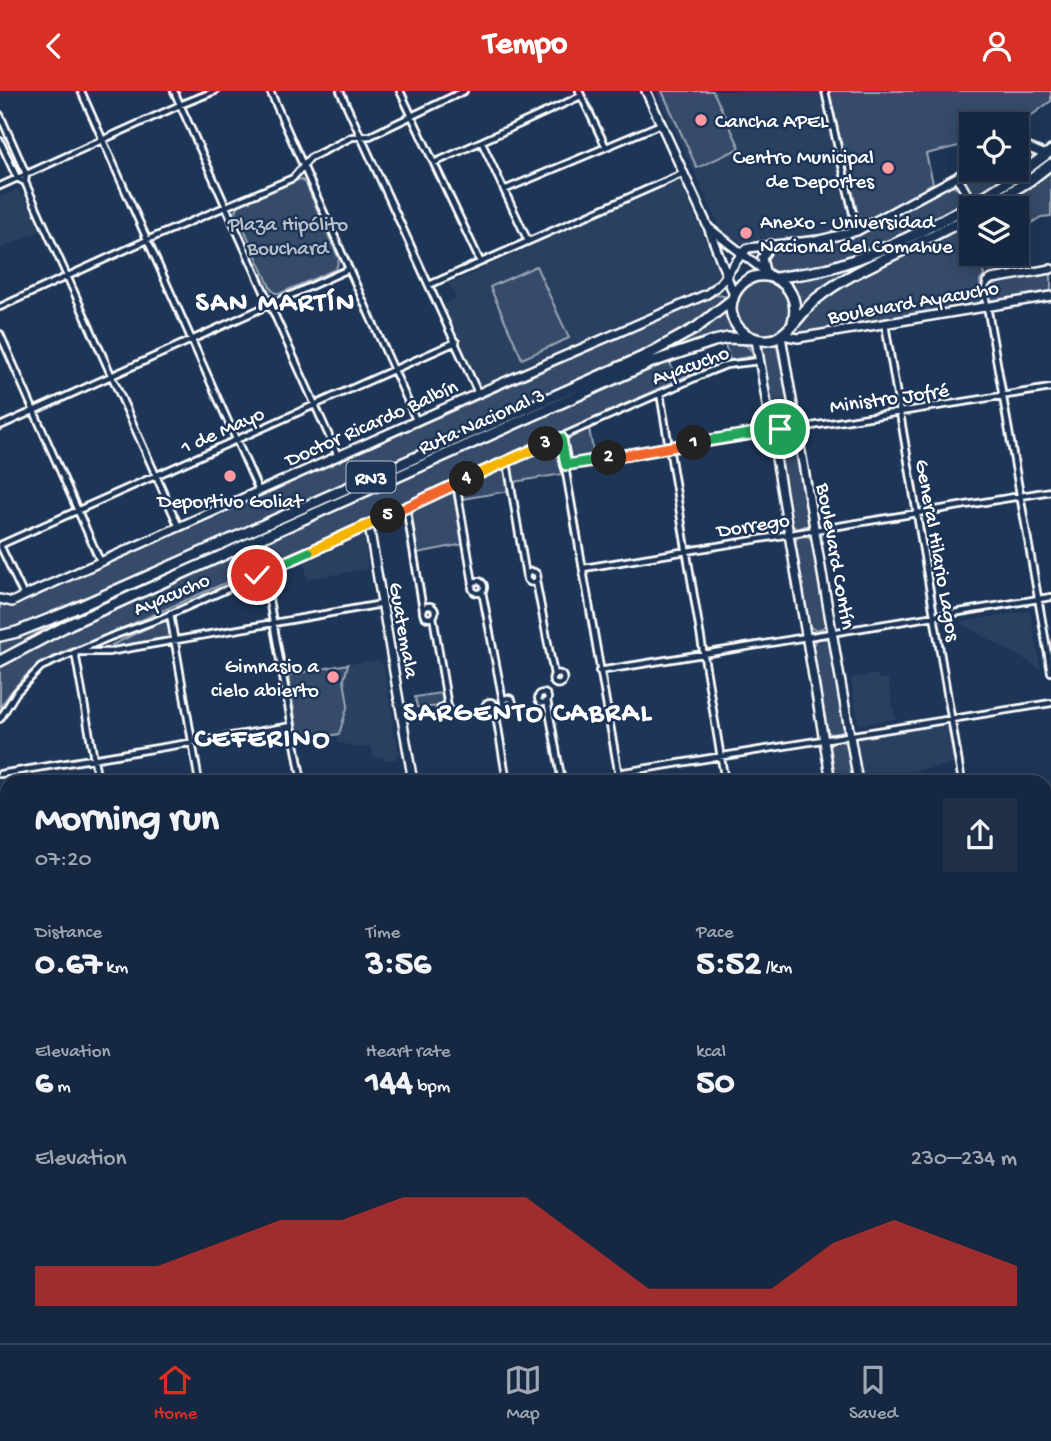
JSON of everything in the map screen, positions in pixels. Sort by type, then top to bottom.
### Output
[{"type":"highway","name":"Ruta Nacional 3","points":[[983,196],[1048,153]]},
{"type":"highway","points":[[1004,196],[1051,164]]},
{"type":"highway","name":"Ruta Nacional 3","points":[[0,636],[53,618],[647,355],[695,328],[733,297],[748,280],[818,271],[873,252],[959,209]]},
{"type":"highway","points":[[781,336],[816,299],[854,274],[959,221]]},
{"type":"highway","points":[[771,275],[792,293],[795,303],[793,322]]},
{"type":"highway","points":[[733,297],[734,322],[740,330],[755,340]]},
{"type":"highway","name":"RN3","points":[[755,340],[781,336]]},
{"type":"highway","name":"Ruta Nacional 3","points":[[0,661],[70,624],[652,362],[727,338],[755,340]]},
{"type":"main road","points":[[646,91],[708,227],[733,297]]},
{"type":"main road","points":[[1029,147],[1048,153]]},
{"type":"main road","points":[[742,253],[748,248],[819,240],[857,230],[957,177],[968,196]]},
{"type":"main road","points":[[708,227],[771,275]]},
{"type":"main road","points":[[771,244],[762,258],[771,275]]},
{"type":"main road","name":"Doctor Ricardo Balbín","points":[[0,599],[12,602],[478,393],[707,294],[718,287],[742,253]]},
{"type":"main road","name":"Boulevard Ayacucho","points":[[987,282],[1051,268]]},
{"type":"main road","name":"Boulevard Ayacucho","points":[[781,336],[798,338],[1051,296]]},
{"type":"main road","name":"Boulevard Contín","points":[[781,336],[857,775]]},
{"type":"main road","name":"Boulevard Contín","points":[[755,340],[830,775]]},
{"type":"main road","name":"Guatemala","points":[[369,526],[412,775]]},
{"type":"street","points":[[81,91],[259,491]]},
{"type":"street","points":[[174,91],[338,456]]},
{"type":"street","points":[[0,186],[180,104],[215,91]]},
{"type":"street","points":[[270,91],[417,422]]},
{"type":"street","points":[[340,91],[478,393]]},
{"type":"street","points":[[400,91],[481,262]]},
{"type":"street","points":[[0,307],[293,178],[310,158],[352,137],[370,136],[464,91]]},
{"type":"street","points":[[825,91],[857,230]]},
{"type":"street","points":[[434,163],[482,143],[580,93],[605,145]]},
{"type":"street","points":[[0,114],[26,174],[25,182],[180,527]]},
{"type":"street","points":[[504,190],[662,123]]},
{"type":"street","points":[[0,141],[17,178],[25,182]]},
{"type":"street","points":[[482,143],[528,241]]},
{"type":"street","points":[[429,285],[684,173]]},
{"type":"street","points":[[0,426],[349,269]]},
{"type":"street","points":[[987,282],[987,306],[1051,672]]},
{"type":"street","name":"General Hilario Lagos","points":[[884,323],[961,775]]},
{"type":"street","points":[[0,334],[100,561]]},
{"type":"street","name":"1 de Mayo","points":[[0,545],[456,342]]},
{"type":"street","name":"Ayacucho","points":[[0,719],[16,693],[41,667],[170,614],[369,526],[456,483],[660,393],[726,365],[760,361]]},
{"type":"street","name":"Ministro Jofré","points":[[566,465],[771,430],[1051,388]]},
{"type":"street","points":[[660,393],[725,775]]},
{"type":"street","points":[[561,438],[618,773],[1051,703]]},
{"type":"street","points":[[507,461],[526,576],[529,572],[534,572],[537,576],[554,675]]},
{"type":"street","points":[[456,483],[473,583],[482,583],[503,701]]},
{"type":"street","name":"Dorrego","points":[[584,568],[1051,491]]},
{"type":"street","points":[[406,506],[423,610],[425,617],[433,616]]},
{"type":"street","points":[[0,545],[24,596]]},
{"type":"street","points":[[264,572],[301,775]]},
{"type":"street","points":[[599,670],[1051,597]]},
{"type":"street","points":[[97,775],[75,652],[108,652],[383,604]]},
{"type":"street","points":[[423,610],[425,607],[431,607],[435,611],[433,616],[449,707]]},
{"type":"street","points":[[170,614],[198,775]]},
{"type":"street","points":[[547,700],[561,775]]},
{"type":"street","points":[[495,709],[506,775]]},
{"type":"street","points":[[0,774],[292,726]]},
{"type":"shaded area","points":[[656,91],[821,91],[852,225],[849,229],[818,238],[749,244],[733,242],[721,229]]},
{"type":"shaded area","points":[[679,179],[720,276],[716,285],[482,387],[444,304],[456,298],[449,284]]},
{"type":"shaded area","points":[[18,189],[21,195],[23,194],[40,231],[0,249],[0,197]]},
{"type":"shaded area","points":[[363,533],[368,569],[307,579],[304,559]]},
{"type":"shaded area","points":[[1030,611],[1041,669],[959,622],[985,618]]},
{"type":"shaded area","points":[[379,660],[379,663],[383,663],[394,725],[393,735],[396,735],[399,755],[396,759],[374,758],[371,746],[359,748],[337,742],[348,705],[344,680],[348,664]]},
{"type":"shaded area","points":[[877,674],[878,680],[888,678],[895,719],[859,725],[856,720],[858,719],[851,678]]},
{"type":"shaded area","points":[[945,724],[951,728],[956,764],[891,775],[861,775],[856,745],[859,739]]},
{"type":"green space","name":"Cancha APEL","points":[[662,91],[713,91],[740,148],[697,168]]},
{"type":"green space","name":"Centro Municipal de Deportes","points":[[829,91],[1051,91],[1051,101],[1029,117],[1029,112],[959,112],[959,146],[926,154],[933,183],[867,224],[860,224]]},
{"type":"green space","points":[[1051,171],[1051,216],[1041,217],[1029,224],[1029,196],[1012,196]]},
{"type":"green space","name":"Plaza Hipólito Bouchard","points":[[295,179],[306,184],[339,259],[336,269],[281,293],[275,293],[236,211],[239,204]]},
{"type":"green space","points":[[997,182],[976,195],[968,191],[965,184]]},
{"type":"green space","points":[[952,185],[962,192],[962,196],[959,196],[959,206],[893,239],[803,271],[780,272],[766,266],[766,255],[775,247],[823,244],[852,237]]},
{"type":"green space","points":[[959,214],[959,218],[800,307],[797,293],[789,280],[819,274]]},
{"type":"green space","points":[[959,227],[959,266],[982,266],[984,276],[980,280],[982,299],[979,304],[800,336],[792,332],[803,316],[834,289],[872,268]]},
{"type":"green space","points":[[536,266],[569,338],[522,359],[490,287]]},
{"type":"green space","points":[[1051,272],[1051,292],[995,302],[990,298],[988,288],[992,282]]},
{"type":"green space","points":[[763,280],[774,282],[783,288],[789,297],[789,319],[783,328],[774,334],[763,336],[752,334],[743,328],[737,319],[735,308],[737,297],[743,288],[752,282]]},
{"type":"green space","points":[[715,295],[724,296],[724,299],[694,324],[649,350],[61,611],[0,632],[0,604],[11,606]]},
{"type":"green space","points":[[725,309],[735,334],[712,337],[653,357]]},
{"type":"green space","points":[[724,342],[746,345],[754,356],[730,360]]},
{"type":"green space","points":[[776,342],[792,418],[787,424],[779,425],[774,421],[761,345]]},
{"type":"green space","points":[[669,359],[674,374],[708,361],[712,364],[510,457],[105,636],[58,654],[22,679],[0,708],[0,667],[71,627]]},
{"type":"green space","points":[[589,428],[594,457],[571,460],[566,440]]},
{"type":"green space","points":[[789,431],[795,435],[809,522],[797,529],[791,524],[777,437],[781,432]]},
{"type":"green space","points":[[553,444],[559,447],[563,474],[513,482],[512,463]]},
{"type":"green space","points":[[500,468],[506,471],[509,491],[462,499],[461,486]]},
{"type":"green space","points":[[453,490],[464,544],[417,553],[411,508]]},
{"type":"green space","points":[[807,536],[813,540],[827,623],[823,628],[815,630],[809,626],[795,542],[798,537]]},
{"type":"green space","points":[[163,620],[168,622],[170,637],[115,647],[112,645]]},
{"type":"green space","points":[[47,627],[0,656],[0,640]]},
{"type":"green space","points":[[824,638],[830,642],[845,727],[841,733],[831,734],[826,730],[813,645],[816,640]]},
{"type":"green space","points":[[348,664],[344,680],[348,705],[339,734],[299,741],[288,675]]},
{"type":"green space","points":[[441,693],[441,706],[417,707],[415,697]]},
{"type":"green space","points":[[841,741],[848,745],[853,775],[834,775],[829,748],[832,742]]},
{"type":"place","name":"Cancha APEL","points":[[701,120]]},
{"type":"place","name":"Centro Municipal de Deportes","points":[[888,168]]},
{"type":"place","name":"Anexo - Universidad Nacional del Comahue","points":[[746,233]]},
{"type":"place","name":"Deportivo Goliat","points":[[230,476]]},
{"type":"place","name":"Gimnasio a cielo abierto","points":[[333,677]]},
{"type":"district","name":"SAN MARTÍN","points":[[276,300]]},
{"type":"district","name":"SARGENTO CABRAL","points":[[528,710]]},
{"type":"district","name":"CEFERINO","points":[[263,736]]},
{"type":"route","points":[[257,575],[369,526],[449,486],[561,438],[566,465],[780,429]]}]
